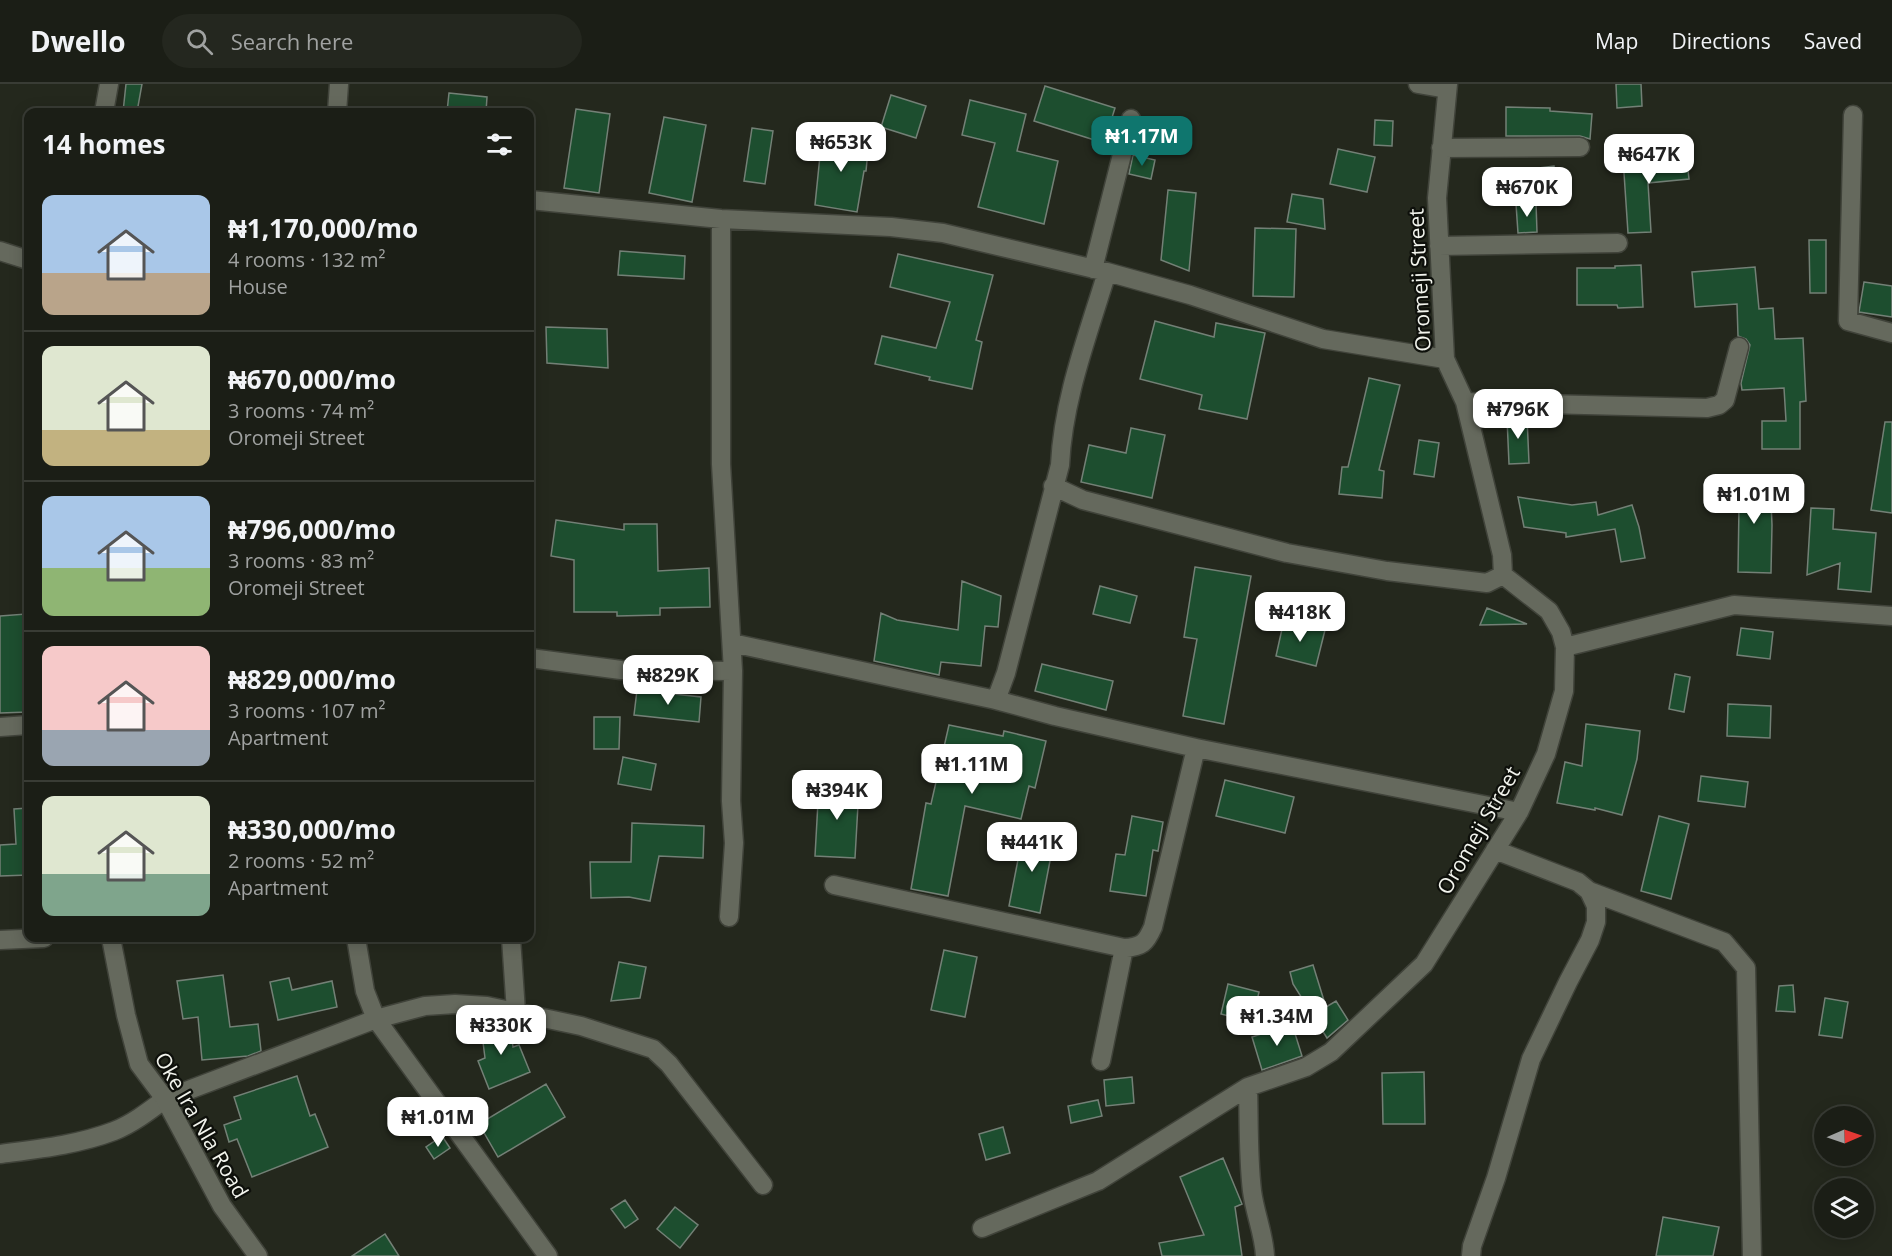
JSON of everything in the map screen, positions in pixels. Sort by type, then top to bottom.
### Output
[{"type":"street","points":[[105,108],[109,84]]},
{"type":"street","points":[[337,108],[339,84]]},
{"type":"street","points":[[1418,84],[1448,87]]},
{"type":"street","name":"Oromeji Street","points":[[982,1228],[1098,1180],[1248,1087],[1306,1066],[1331,1052],[1424,964],[1519,812],[1546,754],[1563,691],[1565,647],[1561,632],[1549,611],[1503,575],[1502,555],[1465,402],[1445,359],[1437,198],[1448,87]]},
{"type":"street","points":[[1853,115],[1848,321],[1892,333]]},
{"type":"street","points":[[996,700],[1006,673],[1060,465],[1060,445],[1072,385],[1100,270],[1131,118]]},
{"type":"street","points":[[1441,148],[1580,147]]},
{"type":"street","points":[[534,200],[721,219],[891,227],[943,233],[1100,270],[1190,295],[1323,339],[1445,359]]},
{"type":"street","points":[[721,219],[721,464],[733,671],[730,801],[734,843],[729,917]]},
{"type":"street","points":[[1440,246],[1618,243]]},
{"type":"street","points":[[0,251],[24,259]]},
{"type":"street","points":[[1465,402],[1707,408],[1719,405],[1725,399],[1739,347]]},
{"type":"street","points":[[1053,486],[1083,500],[1160,522],[1287,553],[1387,572],[1487,583],[1503,575]]},
{"type":"street","points":[[1565,647],[1734,605],[1892,615]]},
{"type":"street","points":[[732,643],[996,700],[1196,748],[1519,812]]},
{"type":"street","points":[[534,659],[621,670],[733,671]]},
{"type":"street","points":[[0,727],[24,725]]},
{"type":"street","points":[[834,885],[1124,948],[1136,948],[1148,939],[1153,927],[1196,748]]},
{"type":"street","points":[[1472,1256],[1472,1246],[1496,1178],[1531,1059],[1590,940],[1596,922],[1596,906],[1588,891],[1578,882],[1495,850]]},
{"type":"street","points":[[1588,891],[1724,942],[1746,968],[1752,1256]]},
{"type":"street","points":[[0,940],[24,939]]},
{"type":"street","name":"Oke Ira Nla Road","points":[[112,942],[126,1015],[139,1064],[165,1100],[222,1206],[258,1256]]},
{"type":"street","points":[[357,942],[365,991],[376,1019],[548,1256]]},
{"type":"street","points":[[511,942],[516,1012]]},
{"type":"street","points":[[1101,1061],[1124,948]]},
{"type":"street","points":[[0,1154],[65,1145],[114,1131],[165,1100],[376,1019],[426,1006],[455,1004],[487,1006],[581,1026],[653,1049],[669,1064],[764,1185]]},
{"type":"street","points":[[1248,1087],[1251,1187],[1255,1213],[1264,1238],[1266,1256]]},
{"type":"building","points":[[126,84],[142,84],[138,108],[123,108]]},
{"type":"building","points":[[1616,84],[1641,84],[1642,106],[1617,108]]},
{"type":"building","points":[[1045,86],[1115,108],[1104,143],[1034,121]]},
{"type":"building","points":[[449,93],[487,97],[486,108],[447,108]]},
{"type":"building","points":[[891,95],[926,106],[916,138],[881,127]]},
{"type":"building","points":[[970,100],[1026,114],[1017,151],[1058,161],[1044,224],[978,207],[995,143],[962,135]]},
{"type":"building","points":[[1506,107],[1550,108],[1550,111],[1592,114],[1590,139],[1580,136],[1506,136]]},
{"type":"building","points":[[576,109],[610,114],[599,193],[564,188]]},
{"type":"building","points":[[664,117],[706,125],[692,202],[649,193]]},
{"type":"building","points":[[1375,120],[1393,121],[1392,146],[1374,145]]},
{"type":"building","points":[[752,128],[773,131],[765,184],[744,181]]},
{"type":"building","points":[[822,136],[869,140],[866,171],[864,171],[857,212],[815,205]]},
{"type":"building","points":[[1338,149],[1375,157],[1367,192],[1330,184]]},
{"type":"building","points":[[1686,153],[1689,179],[1648,183],[1651,232],[1628,233],[1623,158]]},
{"type":"building","points":[[1133,155],[1155,160],[1151,179],[1129,174]]},
{"type":"building","points":[[1554,166],[1556,190],[1534,192],[1531,169]]},
{"type":"building","points":[[1168,190],[1196,193],[1189,271],[1161,260]]},
{"type":"building","points":[[1292,194],[1323,199],[1325,229],[1287,222]]},
{"type":"building","points":[[1536,203],[1537,232],[1518,233],[1516,204]]},
{"type":"building","points":[[1255,228],[1296,229],[1294,297],[1253,296]]},
{"type":"building","points":[[1809,240],[1826,240],[1826,293],[1810,293]]},
{"type":"building","points":[[620,251],[685,256],[684,279],[618,275]]},
{"type":"building","points":[[898,254],[993,275],[976,340],[982,342],[972,389],[929,380],[930,377],[875,364],[882,336],[936,348],[950,302],[890,287]]},
{"type":"building","points":[[1641,265],[1643,307],[1577,305],[1577,268]]},
{"type":"building","points":[[1755,267],[1759,309],[1773,308],[1775,339],[1803,338],[1806,401],[1800,402],[1800,449],[1762,449],[1762,421],[1786,421],[1784,388],[1742,390],[1741,383],[1750,345],[1746,339],[1738,336],[1737,304],[1695,307],[1692,272]]},
{"type":"building","points":[[1864,282],[1892,286],[1892,317],[1859,312]]},
{"type":"building","points":[[1155,321],[1214,337],[1216,323],[1265,333],[1247,419],[1199,409],[1202,395],[1140,379]]},
{"type":"building","points":[[546,327],[607,329],[608,368],[547,363]]},
{"type":"building","points":[[1369,378],[1400,385],[1379,470],[1384,471],[1382,498],[1339,494],[1342,467],[1348,467]]},
{"type":"building","points":[[1527,417],[1529,463],[1509,464],[1507,418]]},
{"type":"building","points":[[1885,422],[1892,422],[1892,513],[1871,510]]},
{"type":"building","points":[[1131,428],[1165,435],[1152,498],[1081,482],[1089,445],[1126,453]]},
{"type":"building","points":[[1419,440],[1439,443],[1434,477],[1414,474]]},
{"type":"building","points":[[1770,477],[1771,573],[1738,572],[1739,505],[1736,505],[1734,479]]},
{"type":"building","points":[[1518,497],[1572,505],[1596,502],[1598,515],[1632,505],[1645,558],[1621,562],[1615,529],[1566,537],[1566,533],[1524,527]]},
{"type":"building","points":[[1811,508],[1834,509],[1833,529],[1876,533],[1871,592],[1838,589],[1840,563],[1807,575]]},
{"type":"building","points":[[556,520],[624,530],[624,524],[657,524],[658,571],[709,568],[710,607],[660,608],[660,615],[617,616],[617,612],[574,612],[574,560],[551,556]]},
{"type":"building","points":[[1195,567],[1251,576],[1224,724],[1183,716],[1197,639],[1184,637]]},
{"type":"building","points":[[962,581],[1001,596],[998,627],[985,626],[981,666],[941,662],[939,675],[874,661],[881,613],[897,620],[958,630]]},
{"type":"building","points":[[1100,586],[1137,596],[1130,623],[1093,614]]},
{"type":"building","points":[[1487,608],[1527,624],[1480,625]]},
{"type":"building","points":[[24,614],[24,712],[0,713],[0,616]]},
{"type":"building","points":[[1284,620],[1325,630],[1316,666],[1276,656]]},
{"type":"building","points":[[1741,628],[1773,632],[1770,659],[1737,655]]},
{"type":"building","points":[[1042,664],[1113,681],[1106,710],[1035,691]]},
{"type":"building","points":[[1675,674],[1690,677],[1684,712],[1669,709]]},
{"type":"building","points":[[637,690],[701,697],[699,722],[634,715]]},
{"type":"building","points":[[1728,704],[1771,706],[1770,738],[1727,736]]},
{"type":"building","points":[[594,717],[620,717],[619,749],[594,749]]},
{"type":"building","points":[[1586,724],[1640,731],[1637,759],[1622,815],[1595,808],[1595,810],[1557,803],[1565,762],[1582,766]]},
{"type":"building","points":[[949,725],[1003,736],[1004,731],[1046,741],[1035,788],[1029,786],[1021,819],[965,806],[948,896],[911,889],[926,803],[931,804]]},
{"type":"building","points":[[623,757],[656,764],[651,790],[618,784]]},
{"type":"building","points":[[1701,776],[1748,782],[1745,807],[1698,801]]},
{"type":"building","points":[[1225,780],[1294,797],[1285,833],[1216,816]]},
{"type":"building","points":[[819,784],[859,787],[855,858],[815,856]]},
{"type":"building","points":[[24,808],[24,875],[0,876],[0,845],[16,844],[14,809]]},
{"type":"building","points":[[1132,816],[1163,822],[1158,851],[1153,850],[1146,896],[1110,891],[1116,854],[1125,855]]},
{"type":"building","points":[[1659,816],[1689,824],[1671,899],[1641,891]]},
{"type":"building","points":[[632,823],[704,826],[703,858],[659,856],[650,901],[629,897],[591,898],[590,862],[631,862]]},
{"type":"building","points":[[1023,834],[1054,840],[1040,913],[1009,906]]},
{"type":"building","points":[[944,950],[977,957],[965,1017],[931,1010]]},
{"type":"building","points":[[619,962],[646,967],[640,998],[611,1001]]},
{"type":"building","points":[[1313,965],[1326,1007],[1336,1001],[1348,1020],[1327,1038],[1293,984],[1290,972]]},
{"type":"building","points":[[223,975],[230,1027],[258,1024],[261,1051],[248,1056],[202,1060],[198,1017],[183,1019],[177,981]]},
{"type":"building","points":[[289,978],[292,990],[332,981],[337,1007],[278,1020],[270,982]]},
{"type":"building","points":[[1228,984],[1259,992],[1252,1022],[1221,1014]]},
{"type":"building","points":[[1793,985],[1795,1012],[1776,1011],[1779,986]]},
{"type":"building","points":[[1825,998],[1848,1002],[1842,1038],[1819,1035]]},
{"type":"building","points":[[510,1023],[513,1047],[519,1045],[530,1072],[489,1089],[478,1061],[485,1058],[481,1026]]},
{"type":"building","points":[[1292,1024],[1302,1056],[1262,1070],[1252,1037]]},
{"type":"building","points":[[1424,1072],[1425,1124],[1383,1124],[1382,1073]]},
{"type":"building","points":[[297,1076],[310,1116],[315,1114],[328,1147],[252,1177],[237,1139],[229,1142],[224,1125],[241,1119],[234,1097]]},
{"type":"building","points":[[1132,1077],[1134,1103],[1106,1106],[1104,1080]]},
{"type":"building","points":[[546,1084],[565,1117],[498,1157],[479,1124]]},
{"type":"building","points":[[1098,1100],[1102,1116],[1071,1123],[1068,1106]]},
{"type":"building","points":[[413,1102],[424,1122],[410,1130],[399,1109]]},
{"type":"building","points":[[1003,1127],[1010,1153],[986,1160],[979,1134]]},
{"type":"building","points":[[442,1136],[450,1148],[434,1159],[426,1147]]},
{"type":"building","points":[[1223,1158],[1242,1204],[1235,1207],[1242,1256],[1162,1256],[1159,1243],[1204,1235],[1180,1177]]},
{"type":"building","points":[[625,1200],[638,1219],[625,1228],[611,1209]]},
{"type":"building","points":[[675,1207],[698,1225],[680,1248],[657,1229]]},
{"type":"building","points":[[1663,1217],[1719,1227],[1713,1256],[1656,1256]]},
{"type":"building","points":[[385,1234],[399,1256],[352,1256]]}]
